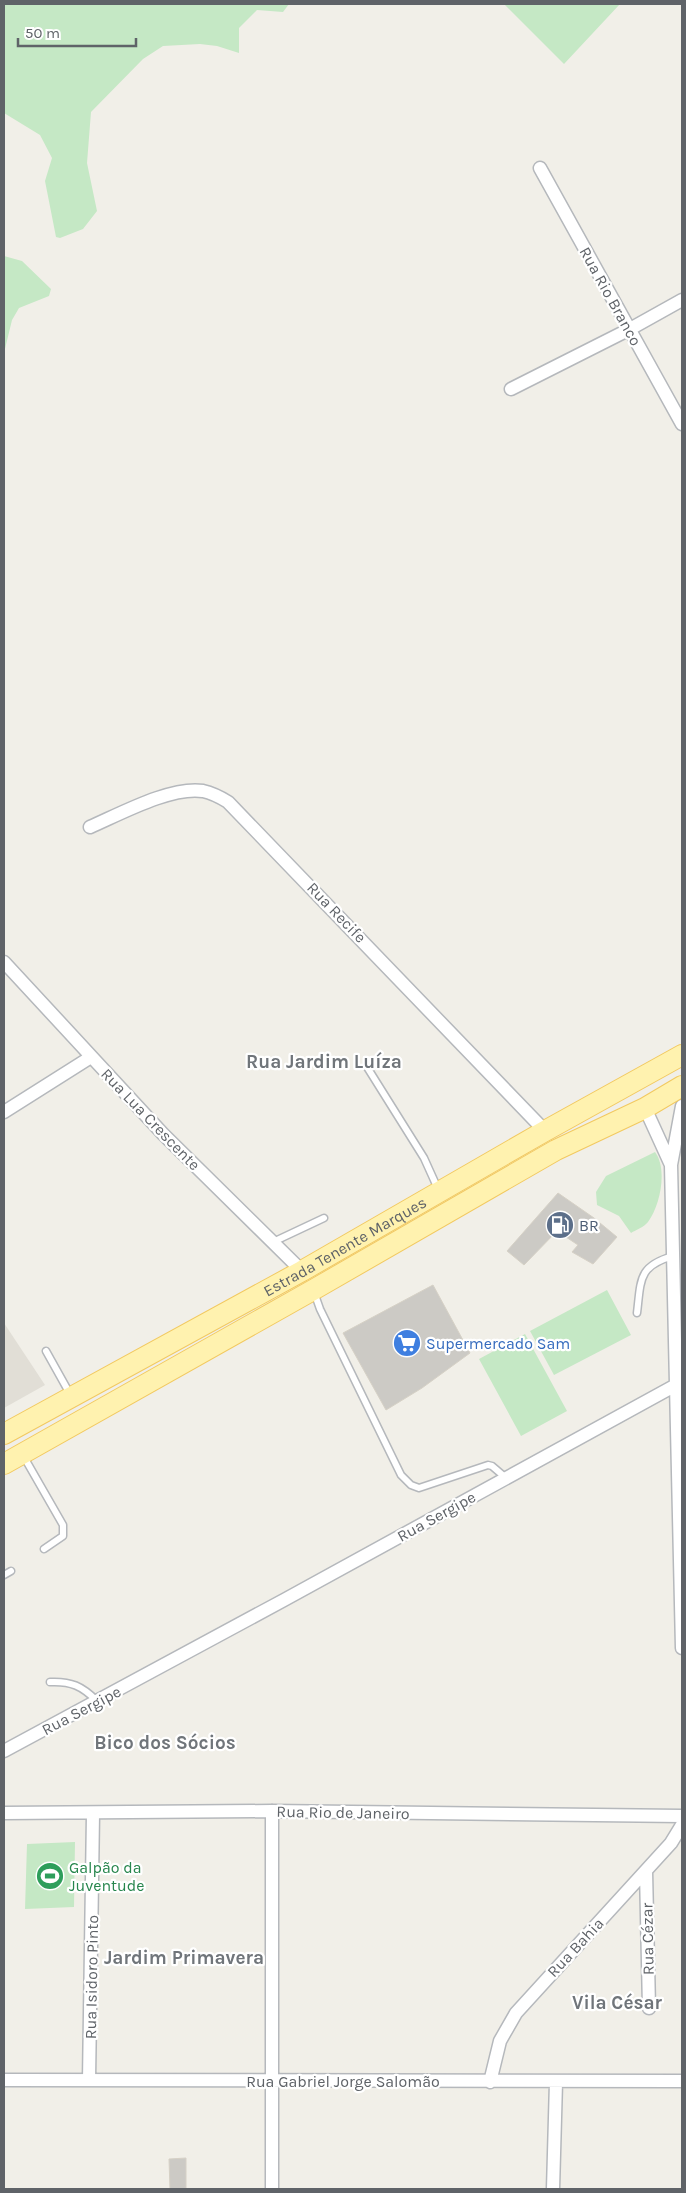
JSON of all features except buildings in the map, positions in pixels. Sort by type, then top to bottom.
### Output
[{"type":"main road","name":"Estrada Tenente Marques","points":[[4,1434],[71,1395],[302,1271],[545,1131],[682,1055]]},
{"type":"main road","points":[[645,1108],[641,1085],[674,1066],[682,1055]]},
{"type":"main road","name":"Estrada Tenente Marques","points":[[4,1464],[313,1290],[556,1150],[645,1108],[682,1086]]},
{"type":"street","name":"Rua Rio Branco","points":[[540,168],[682,424]]},
{"type":"street","points":[[511,389],[630,329],[682,300]]},
{"type":"street","name":"Rua Recife","points":[[90,827],[161,798],[185,792],[203,791],[228,802],[545,1131]]},
{"type":"street","name":"Rua Lua Crescente","points":[[4,962],[163,1134],[302,1271]]},
{"type":"street","points":[[4,1112],[91,1057]]},
{"type":"street","points":[[682,1106],[670,1165],[673,1256],[678,1282],[676,1385],[682,1648]]},
{"type":"street","points":[[645,1108],[670,1165]]},
{"type":"street","name":"Rua Sergipe","points":[[4,1751],[676,1385]]},
{"type":"street","points":[[272,1811],[272,2189]]},
{"type":"street","name":"Rua Rio de Janeiro","points":[[4,1813],[94,1814],[272,1811],[682,1816]]},
{"type":"street","name":"Rua Isidoro Pinto","points":[[89,2080],[94,1814]]},
{"type":"street","name":"Rua Bahia","points":[[490,2082],[500,2041],[516,2013],[671,1843],[682,1825]]},
{"type":"street","name":"Rua Cézar","points":[[646,1871],[649,2008]]},
{"type":"street","name":"Rua Gabriel Jorge Salomão","points":[[4,2080],[681,2082]]},
{"type":"street","points":[[553,2189],[556,2082]]},
{"type":"lane","points":[[367,1067],[424,1158],[439,1192]]},
{"type":"lane","points":[[272,1242],[324,1218]]},
{"type":"lane","points":[[637,1312],[642,1274],[650,1265],[673,1256]]},
{"type":"lane","points":[[313,1290],[320,1309],[401,1475],[411,1485],[419,1488],[488,1465],[492,1466],[506,1478]]},
{"type":"lane","points":[[46,1351],[71,1395]]},
{"type":"lane","points":[[22,1454],[63,1525],[63,1536],[44,1549]]},
{"type":"lane","points":[[4,1576],[10,1571]]},
{"type":"lane","points":[[50,1682],[67,1682],[84,1688],[97,1701]]},
{"type":"shaded area","points":[[4,1323],[45,1385],[4,1408]]},
{"type":"green space","points":[[4,4],[289,4],[283,12],[257,10],[239,28],[239,53],[217,46],[200,44],[163,46],[143,59],[91,112],[87,163],[97,211],[83,229],[60,238],[56,237],[45,181],[52,158],[40,135],[4,113]]},
{"type":"green space","points":[[504,4],[620,4],[564,64]]},
{"type":"green space","points":[[4,256],[22,261],[51,289],[49,296],[19,308],[12,320],[4,353]]},
{"type":"green space","points":[[655,1152],[659,1159],[662,1177],[659,1197],[648,1222],[631,1233],[619,1216],[597,1205],[596,1192],[606,1176]]},
{"type":"green space","points":[[607,1290],[631,1335],[554,1375],[530,1331]]},
{"type":"green space","points":[[525,1334],[567,1411],[521,1436],[479,1359]]},
{"type":"green space","name":"Galpão da Juventude","points":[[75,1842],[74,1907],[25,1909],[27,1844]]},
{"type":"place","name":"BR","points":[[560,1225]]},
{"type":"place","name":"Supermercado Sam","points":[[407,1343]]},
{"type":"place","name":"Galpão da Juventude","points":[[50,1876]]},
{"type":"district","name":"Rua Jardim Luíza","points":[[324,1061]]},
{"type":"district","name":"Bico dos Sócios","points":[[165,1742]]},
{"type":"district","name":"Jardim Primavera","points":[[184,1957]]},
{"type":"district","name":"Vila César","points":[[617,2002]]}]
